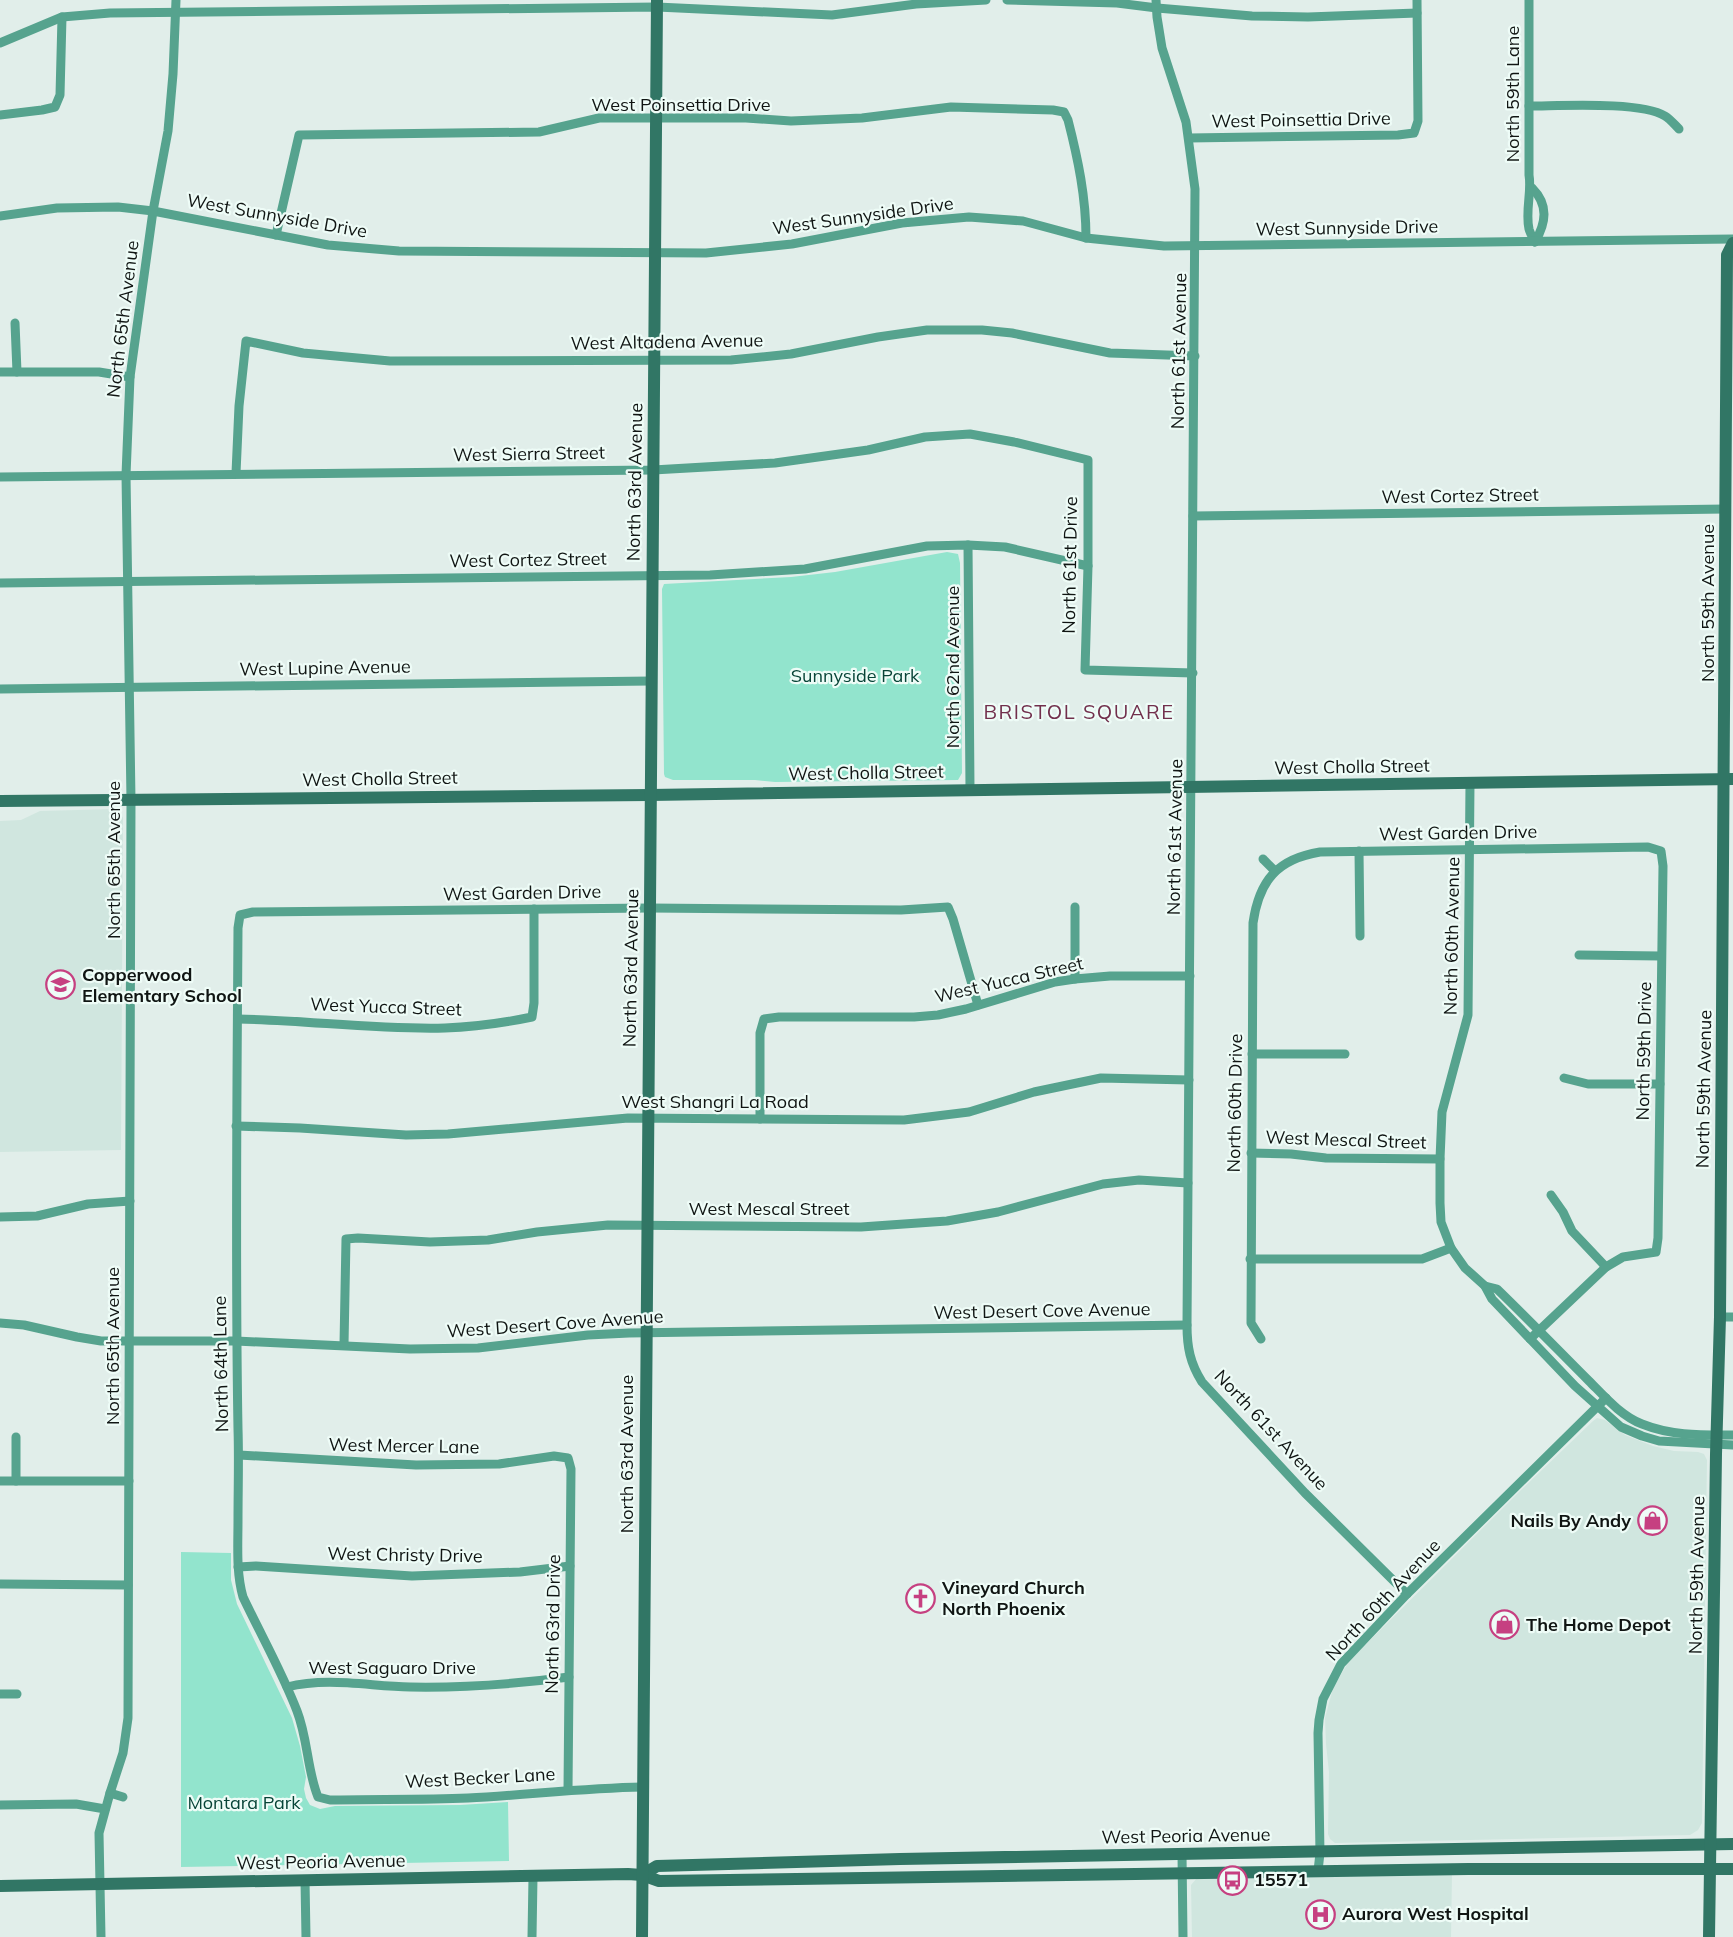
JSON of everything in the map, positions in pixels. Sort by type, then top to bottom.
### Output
[{"type":"main road","name":"North 63rd Avenue","points":[[642,1937],[657,4]]},
{"type":"main road","name":"North 59th Avenue","points":[[1710,1937],[1717,1440],[1727,1317],[1729,779],[1726,509],[1727,255],[1733,241]]},
{"type":"main road","name":"West Cholla Street","points":[[0,801],[650,795],[1729,779]]},
{"type":"main road","name":"West Peoria Avenue","points":[[642,1875],[657,1866],[1733,1844]]},
{"type":"main road","points":[[1519,1848],[1520,1869]]},
{"type":"main road","points":[[927,1877],[956,1868],[1029,1867],[1038,1857]]},
{"type":"main road","name":"West Peoria Avenue","points":[[0,1886],[642,1875],[659,1881],[1318,1871],[1733,1869]]},
{"type":"street","name":"North 65th Avenue","points":[[101,1937],[99,1833],[127,1736],[131,800],[126,475],[129,377],[153,210],[168,131],[176,0]]},
{"type":"street","points":[[319,0],[319,11]]},
{"type":"street","points":[[0,43],[62,17],[110,13],[657,4],[832,15],[916,4],[986,0]]},
{"type":"street","points":[[1006,0],[1157,4],[1252,16],[1308,17],[1417,13],[1417,0]]},
{"type":"street","name":"North 59th Lane","points":[[1529,0],[1529,175],[1532,188],[1529,198],[1529,228],[1535,242]]},
{"type":"street","name":"North 61st Avenue","points":[[1157,4],[1162,48],[1186,122],[1195,189],[1187,1325],[1189,1355],[1193,1368],[1202,1382],[1305,1493],[1407,1594]]},
{"type":"street","name":"West Poinsettia Drive","points":[[1189,138],[1414,133],[1418,121],[1417,13]]},
{"type":"street","points":[[0,115],[42,110],[55,106],[60,95],[62,17]]},
{"type":"street","points":[[1529,106],[1598,105],[1645,110],[1665,116],[1678,129]]},
{"type":"street","name":"West Poinsettia Drive","points":[[276,236],[299,135],[539,132],[599,118],[826,120],[951,107],[1064,112],[1068,120],[1082,181],[1086,238]]},
{"type":"street","name":"North 59th Lane","points":[[1532,188],[1541,197],[1543,210],[1543,227],[1535,242]]},
{"type":"street","name":"West Sunnyside Drive","points":[[0,216],[36,210],[88,206],[153,210],[328,245],[399,250],[706,253],[792,244],[902,223],[969,217],[1023,221],[1086,238],[1155,246],[1733,241]]},
{"type":"street","points":[[15,323],[17,372]]},
{"type":"street","name":"West Altadena Avenue","points":[[236,473],[239,406],[246,341],[303,353],[390,361],[731,360],[791,354],[903,333],[952,329],[1012,333],[1110,353],[1195,356]]},
{"type":"street","points":[[0,372],[99,372],[129,377]]},
{"type":"street","name":"West Sierra Street","points":[[0,477],[653,470],[775,464],[868,450],[925,437],[970,434],[1088,460]]},
{"type":"street","name":"North 61st Drive","points":[[1088,460],[1085,670],[1193,673]]},
{"type":"street","name":"West Cortez Street","points":[[1193,516],[1726,509]]},
{"type":"street","name":"West Cortez Street","points":[[0,583],[710,575],[805,569],[927,546],[968,545],[1005,547],[1088,566]]},
{"type":"street","name":"North 62nd Avenue","points":[[968,545],[970,789]]},
{"type":"street","name":"West Lupine Avenue","points":[[0,689],[651,681]]},
{"type":"street","name":"North 60th Avenue","points":[[1470,783],[1468,1016],[1442,1113],[1441,1222],[1451,1248],[1465,1268],[1485,1286],[1492,1299],[1597,1407]]},
{"type":"street","name":"West Garden Drive","points":[[1275,871],[1292,859],[1306,854],[1359,851],[1648,847],[1661,851]]},
{"type":"street","points":[[1359,851],[1360,936]]},
{"type":"street","name":"North 59th Drive","points":[[1606,1266],[1623,1257],[1656,1252],[1658,1238],[1661,851]]},
{"type":"street","points":[[1263,859],[1275,871]]},
{"type":"street","name":"North 60th Drive","points":[[1261,1339],[1251,1323],[1253,923],[1261,890],[1275,871]]},
{"type":"street","name":"West Garden Drive","points":[[240,915],[253,912],[649,908],[901,910],[948,907],[978,1005]]},
{"type":"street","points":[[1075,979],[1076,907]]},
{"type":"street","name":"West Yucca Street","points":[[238,1019],[400,1028],[445,1028],[479,1026],[532,1017],[534,909]]},
{"type":"street","name":"North 64th Lane","points":[[240,915],[236,1126],[239,1583],[243,1597],[298,1712],[307,1742],[318,1797]]},
{"type":"street","points":[[1579,955],[1661,956]]},
{"type":"street","name":"West Yucca Street","points":[[760,1119],[760,1033],[764,1019],[938,1015],[1055,982],[1110,976],[1190,976]]},
{"type":"street","points":[[1252,1054],[1345,1054]]},
{"type":"street","name":"West Shangri La Road","points":[[236,1126],[406,1135],[448,1134],[583,1121],[647,1118],[904,1119],[969,1112],[1034,1092],[1101,1078],[1189,1080]]},
{"type":"street","points":[[1564,1078],[1588,1084],[1660,1084]]},
{"type":"street","name":"West Mescal Street","points":[[1251,1153],[1326,1158],[1440,1159]]},
{"type":"street","name":"West Mescal Street","points":[[344,1345],[346,1239],[430,1242],[488,1240],[597,1226],[861,1227],[947,1221],[998,1212],[1103,1184],[1139,1180],[1188,1183]]},
{"type":"street","points":[[1530,1339],[1606,1266],[1572,1231],[1563,1212],[1551,1196]]},
{"type":"street","points":[[0,1216],[37,1216],[88,1204],[130,1201]]},
{"type":"street","points":[[1250,1259],[1422,1259],[1451,1248]]},
{"type":"street","name":"North 60th Avenue","points":[[1318,1871],[1320,1852],[1318,1733],[1323,1700],[1333,1677],[1350,1653],[1407,1594],[1606,1398],[1497,1289],[1485,1286]]},
{"type":"street","name":"West Desert Cove Avenue","points":[[0,1323],[24,1325],[89,1340],[236,1341],[410,1349],[478,1348],[588,1335],[646,1333],[1187,1325]]},
{"type":"street","points":[[1606,1398],[1623,1413],[1642,1424],[1733,1445]]},
{"type":"street","points":[[1597,1407],[1621,1427],[1642,1437],[1674,1443],[1717,1440],[1733,1435]]},
{"type":"street","points":[[16,1437],[16,1481]]},
{"type":"street","name":"West Mercer Lane","points":[[239,1455],[416,1465],[499,1464],[554,1456],[568,1458]]},
{"type":"street","name":"North 63rd Drive","points":[[568,1458],[571,1469],[568,1790]]},
{"type":"street","points":[[0,1481],[129,1481]]},
{"type":"street","name":"West Christy Drive","points":[[238,1567],[256,1566],[412,1576],[520,1572],[570,1566]]},
{"type":"street","points":[[0,1584],[128,1585]]},
{"type":"street","name":"West Saguaro Drive","points":[[287,1687],[315,1682],[409,1687],[457,1686],[525,1683],[569,1677]]},
{"type":"street","points":[[0,1694],[17,1694]]},
{"type":"street","name":"West Becker Lane","points":[[318,1797],[330,1800],[467,1798],[642,1787]]},
{"type":"street","points":[[110,1793],[123,1797]]},
{"type":"street","points":[[0,1805],[76,1804],[105,1809]]},
{"type":"street","points":[[1182,1854],[1184,1937]]},
{"type":"street","points":[[532,1937],[533,1877]]},
{"type":"street","points":[[305,1880],[306,1937]]},
{"type":"shaded area","name":"Copperwood Elementary School","points":[[115,809],[122,814],[123,818],[121,1150],[0,1152],[0,821],[21,820],[40,811]]},
{"type":"shaded area","points":[[1597,1418],[1605,1420],[1625,1435],[1653,1446],[1674,1451],[1698,1452],[1704,1454],[1707,1460],[1702,1823],[1698,1830],[1690,1835],[1335,1843],[1328,1834],[1329,1772],[1325,1718],[1333,1688],[1349,1661]]},
{"type":"shaded area","name":"Aurora West Hospital","points":[[1452,1874],[1451,1937],[1192,1937],[1191,1885],[1197,1878]]},
{"type":"green space","name":"Sunnyside Park","points":[[947,552],[958,554],[960,563],[962,773],[958,780],[775,782],[673,780],[665,777],[662,589],[664,584],[791,577],[835,572]]},
{"type":"green space","name":"Montara Park","points":[[181,1552],[231,1553],[231,1580],[237,1604],[292,1718],[306,1777],[304,1789],[310,1805],[320,1809],[335,1806],[460,1805],[508,1802],[509,1861],[181,1867]]},
{"type":"place","name":"Copperwood Elementary School","points":[[61,985]]},
{"type":"place","name":"Nails By Andy","points":[[1652,1521]]},
{"type":"place","name":"Vineyard Church North Phoenix","points":[[921,1598]]},
{"type":"place","name":"The Home Depot","points":[[1505,1625]]},
{"type":"place","name":"15571","points":[[1233,1880]]},
{"type":"place","name":"Aurora West Hospital","points":[[1321,1914]]},
{"type":"district","name":"BRISTOL SQUARE","points":[[1079,712]]}]
